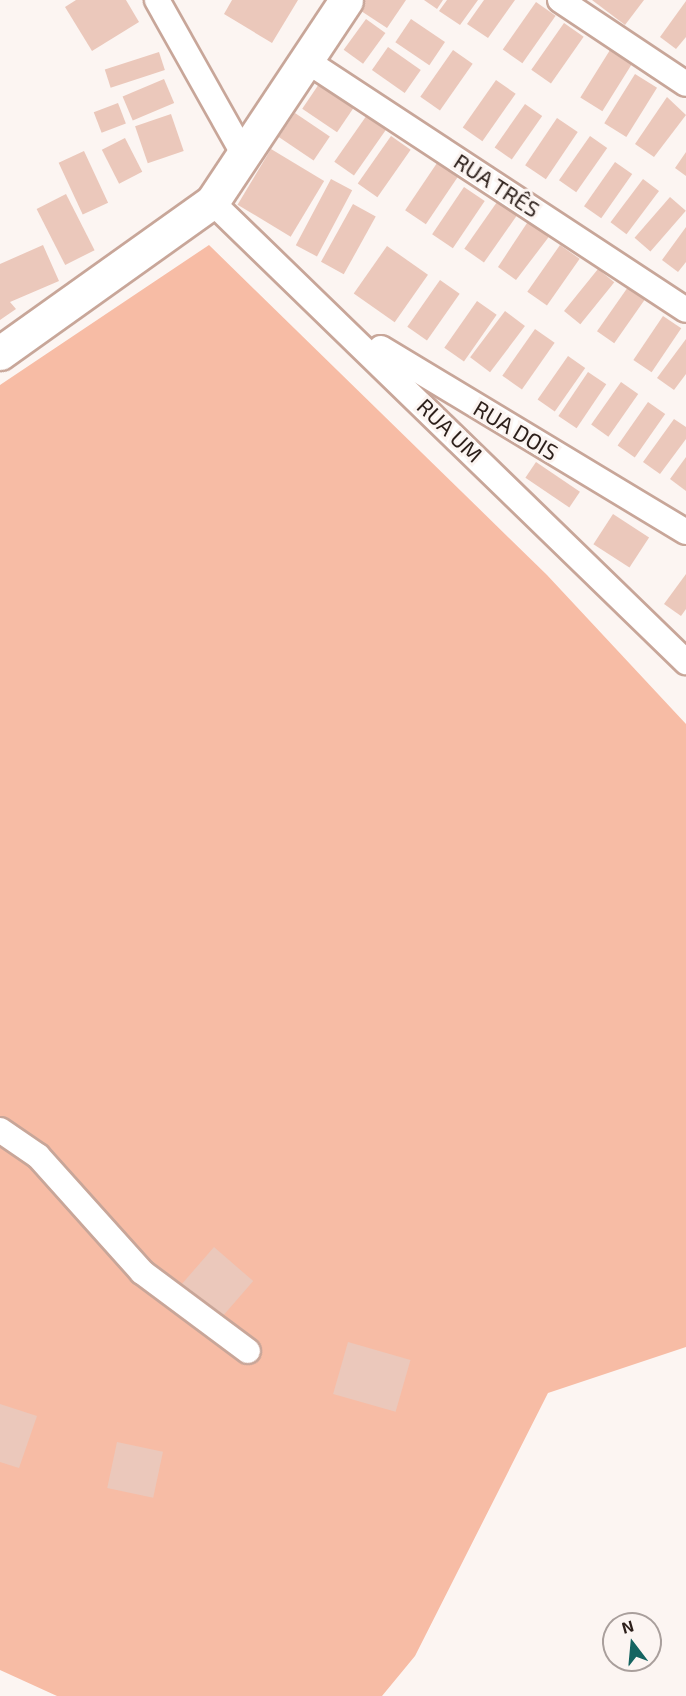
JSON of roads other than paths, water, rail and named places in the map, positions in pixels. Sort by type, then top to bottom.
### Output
[{"type":"main road","points":[[0,353],[212,202],[346,0]]},
{"type":"street","points":[[157,0],[244,155]]},
{"type":"street","points":[[560,0],[686,84]]},
{"type":"street","name":"RUA TRÊS","points":[[307,61],[686,310]]},
{"type":"street","name":"RUA UM","points":[[212,202],[345,327],[686,662]]},
{"type":"street","name":"RUA DOIS","points":[[345,327],[686,532]]},
{"type":"street","points":[[0,1130],[38,1156],[142,1272],[248,1351]]}]
